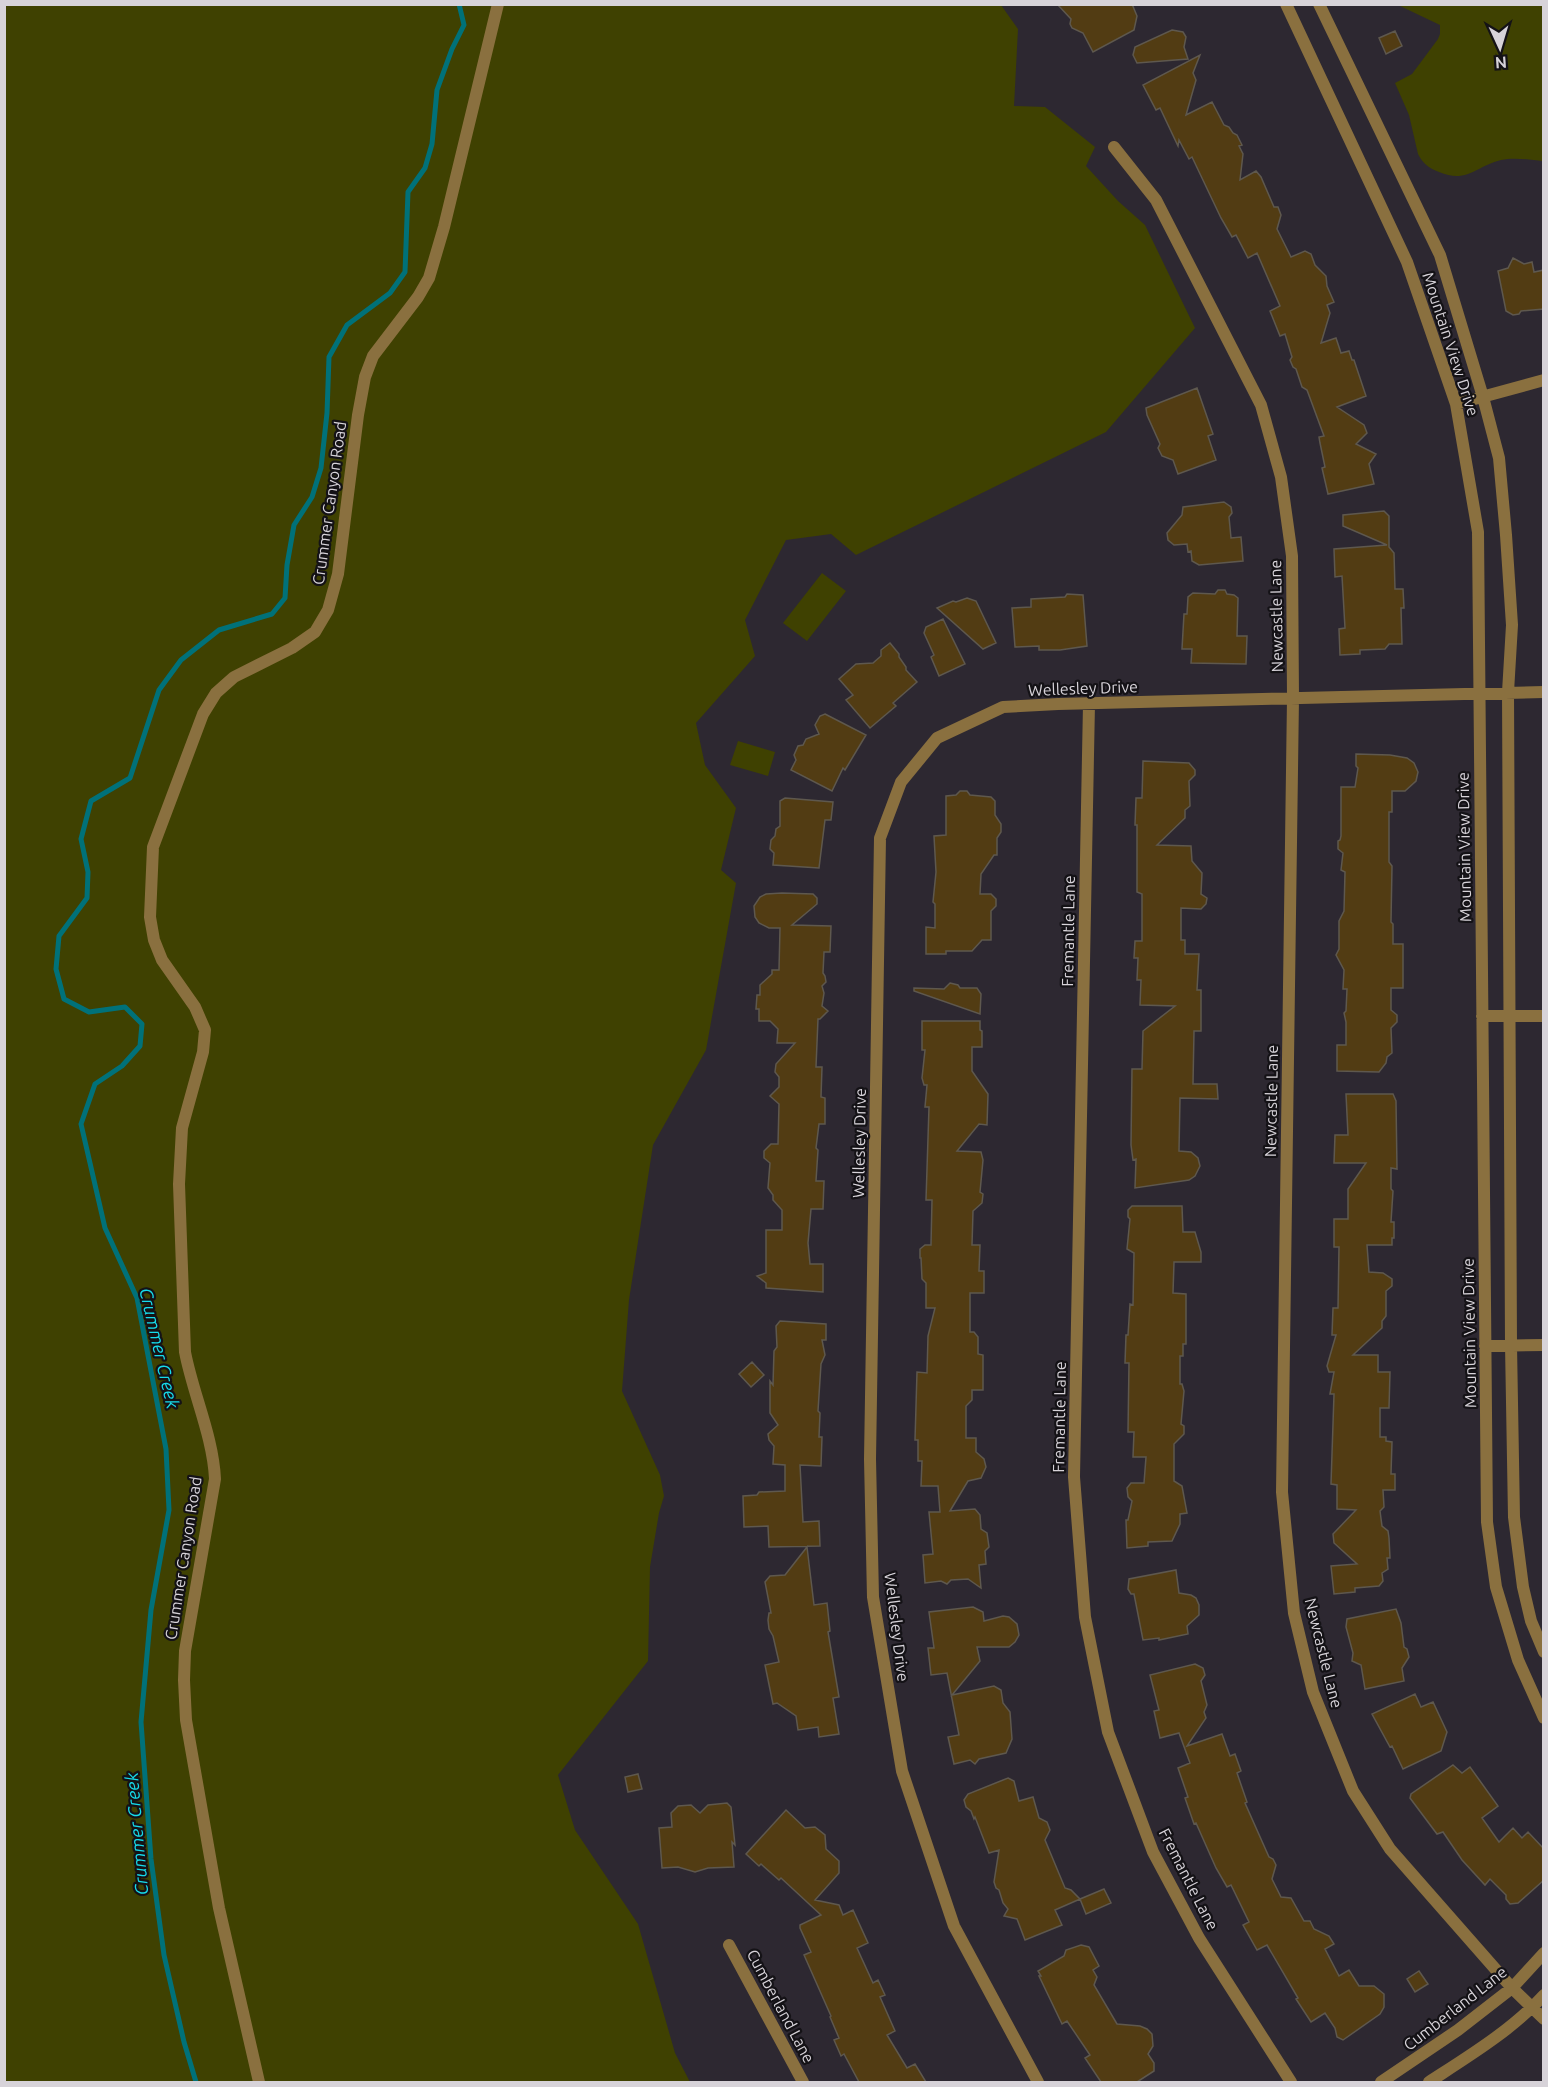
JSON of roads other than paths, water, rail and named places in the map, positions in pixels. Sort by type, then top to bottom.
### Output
[{"type":"street","name":"Crummer Canyon Road","points":[[259,2082],[219,1908],[186,1720],[185,1651],[215,1479],[214,1460],[190,1377],[186,1352],[179,1184],[182,1128],[203,1052],[205,1030],[195,1008],[162,960],[154,940],[150,917],[153,847],[203,714],[216,693],[234,678],[292,648],[315,632],[328,610],[338,574],[365,377],[373,356],[418,297],[429,278],[444,227],[498,4]]},
{"type":"street","name":"Mountain View Drive","points":[[1286,4],[1407,262],[1456,404],[1478,532],[1487,1522],[1496,1587],[1518,1660],[1544,1718]]},
{"type":"street","name":"Mountain View Drive","points":[[1319,4],[1440,255],[1499,458],[1512,625],[1508,693],[1514,1517],[1523,1587],[1532,1621],[1544,1652]]},
{"type":"street","name":"Newcastle Lane","points":[[1114,147],[1156,200],[1261,405],[1281,477],[1292,556],[1293,698],[1282,1492],[1294,1613],[1313,1692],[1353,1791],[1390,1850],[1512,1988],[1544,2019]]},
{"type":"street","points":[[1456,404],[1544,380]]},
{"type":"street","name":"Wellesley Drive","points":[[1038,2082],[954,1926],[902,1772],[873,1597],[870,1459],[880,838],[900,782],[937,738],[1003,708],[1544,692]]},
{"type":"street","name":"Fremantle Lane","points":[[1089,704],[1074,1477],[1085,1617],[1108,1732],[1153,1852],[1199,1938],[1291,2082]]},
{"type":"street","points":[[1482,1016],[1544,1016]]},
{"type":"street","points":[[1485,1346],[1544,1345]]},
{"type":"street","name":"Cumberland Lane","points":[[729,1945],[803,2082]]},
{"type":"street","name":"Cumberland Lane","points":[[1382,2082],[1458,2030],[1512,1988],[1544,1953]]},
{"type":"street","points":[[1430,2082],[1469,2056],[1531,2008],[1544,1995]]},
{"type":"waterway","name":"Crummer Creek","points":[[196,2082],[184,2042],[164,1955],[151,1859],[141,1722],[151,1610],[169,1510],[166,1449],[137,1298],[105,1228],[81,1124],[95,1084],[122,1066],[140,1046],[142,1024],[125,1007],[89,1012],[64,999],[56,969],[59,936],[87,898],[88,872],[81,839],[91,801],[130,778],[159,690],[181,660],[219,630],[272,614],[285,598],[287,565],[294,525],[312,497],[321,468],[327,413],[329,357],[347,325],[390,293],[405,272],[408,192],[425,168],[432,144],[437,90],[452,49],[464,25],[459,4]]}]
